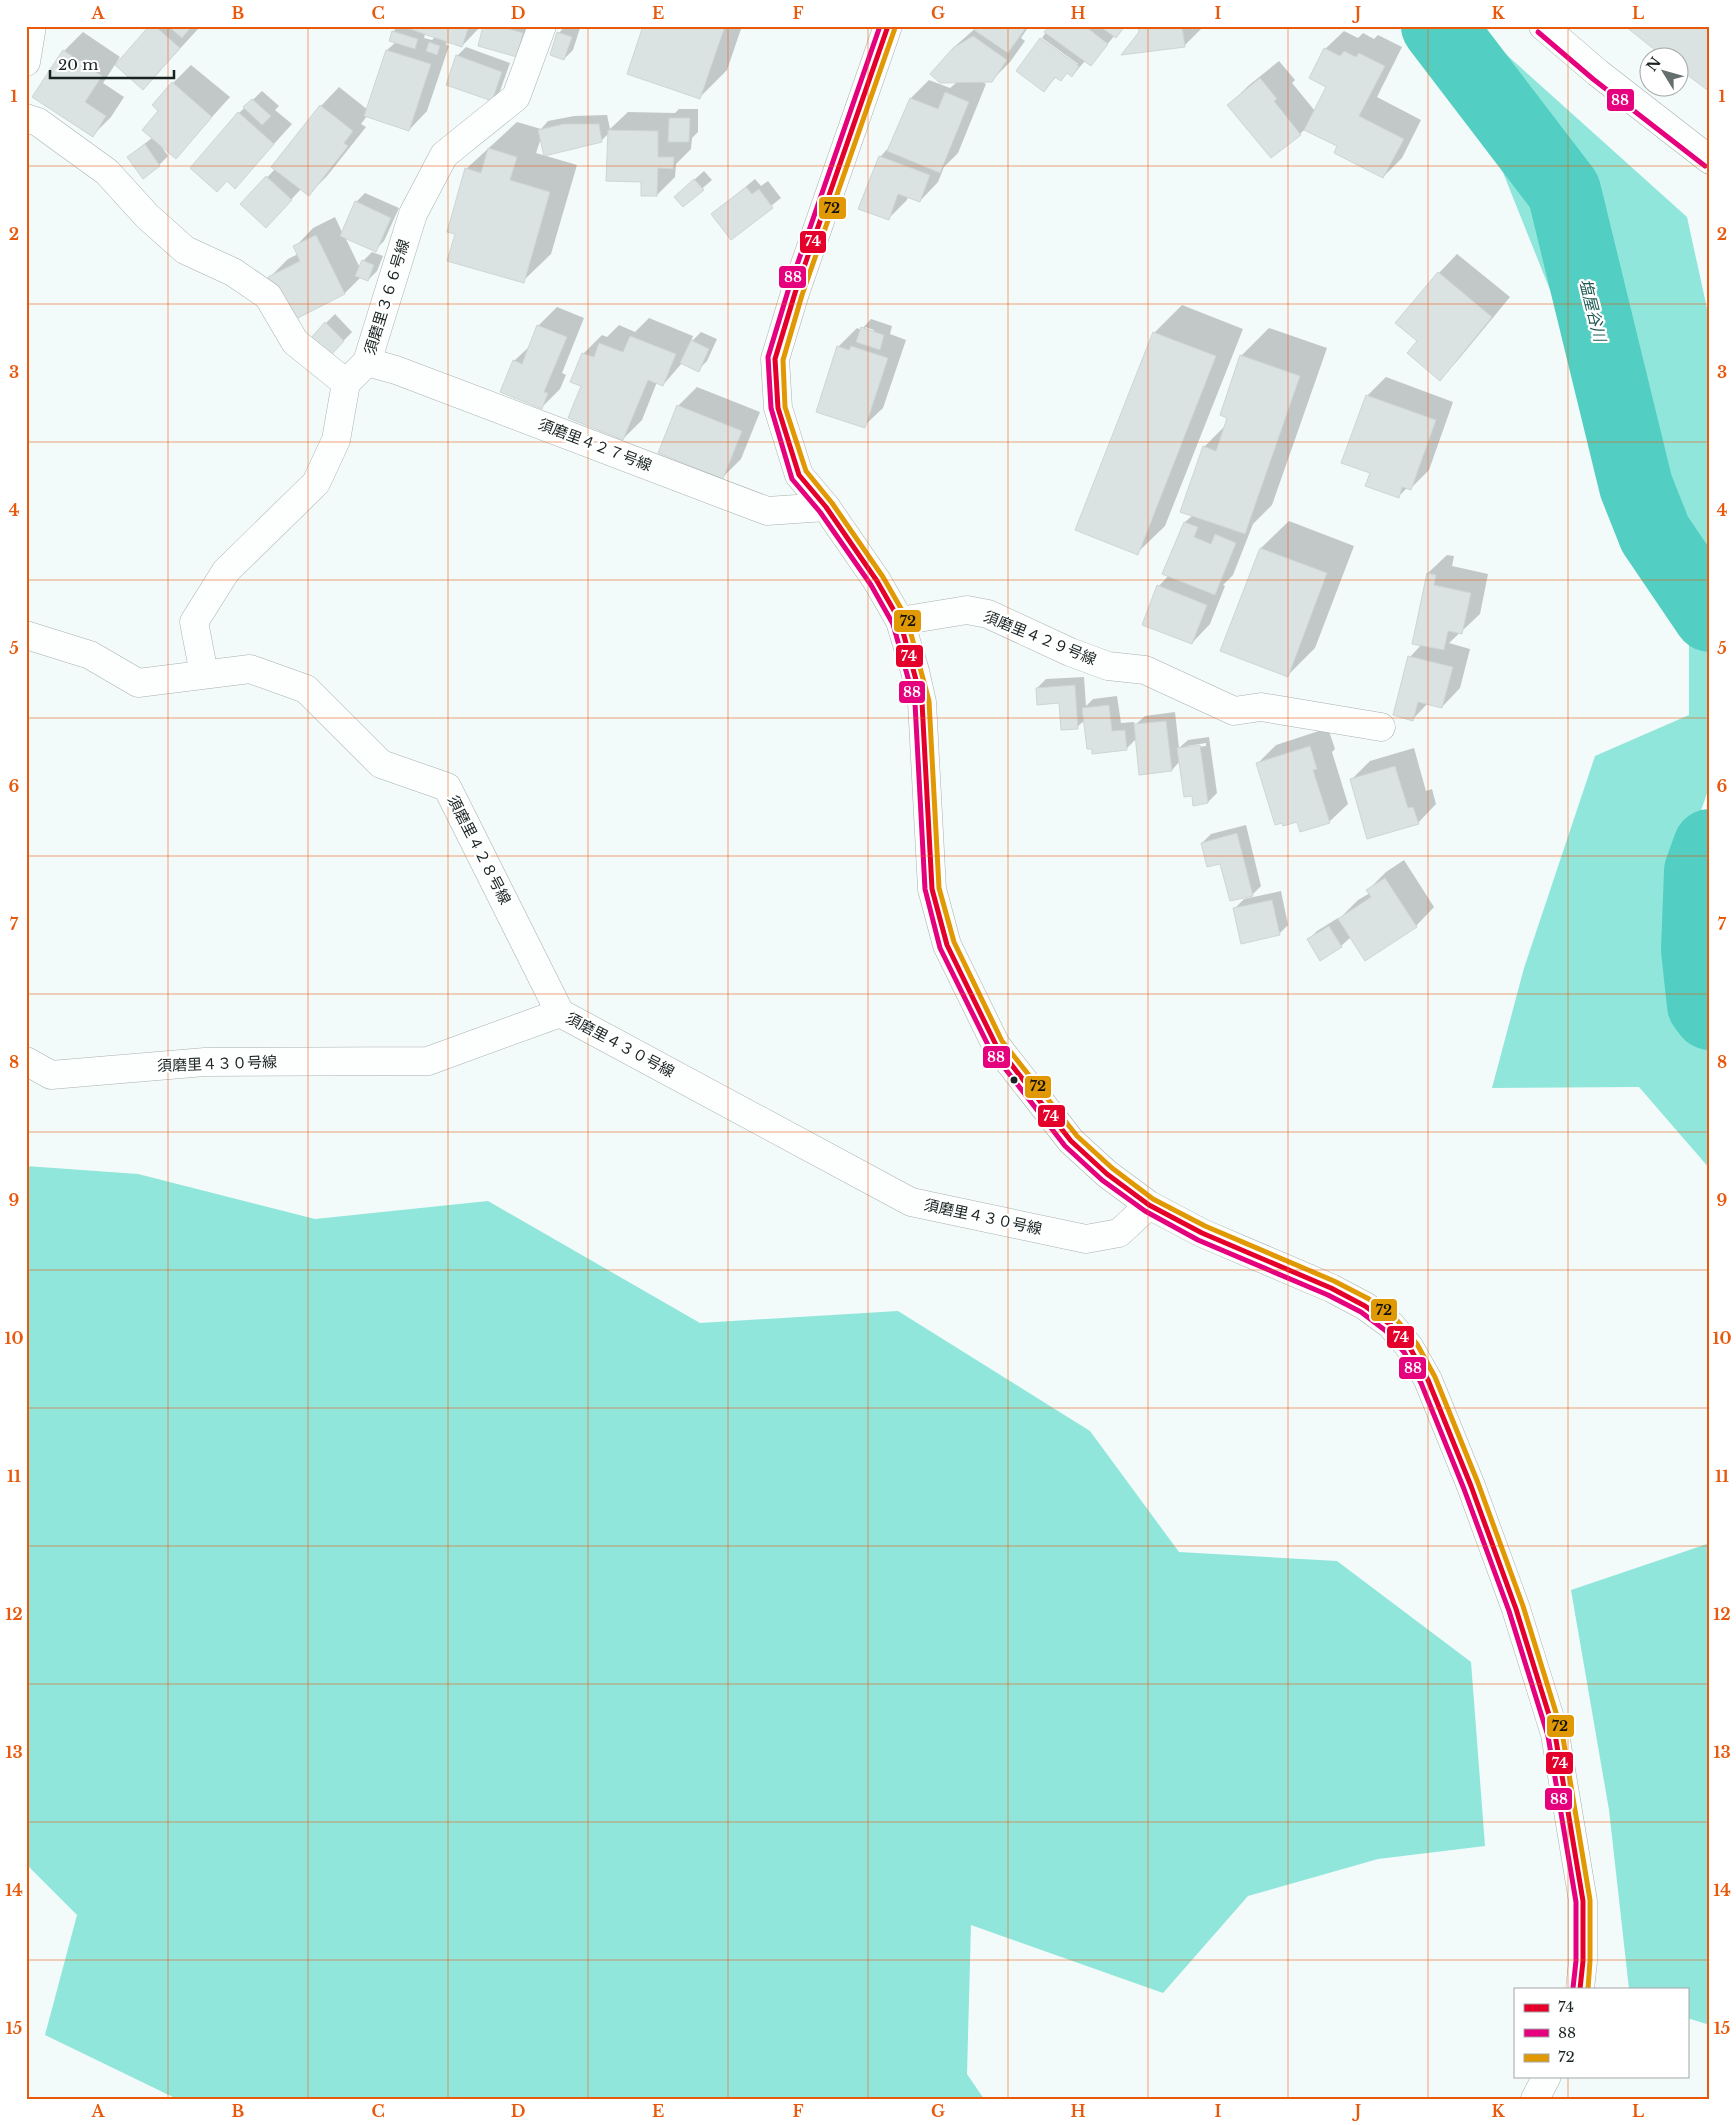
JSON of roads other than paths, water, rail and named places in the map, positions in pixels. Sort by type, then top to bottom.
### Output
[{"type":"street","points":[[26,62],[32,26]]},
{"type":"street","name":"須磨里３６６号線","points":[[346,383],[367,362],[413,214],[444,155],[516,97],[542,26]]},
{"type":"street","points":[[888,26],[795,293],[775,359],[778,408],[799,475],[826,508],[877,581],[900,621],[922,702],[932,889],[947,944],[996,1045],[1071,1141],[1108,1174],[1149,1205],[1202,1233],[1331,1288],[1365,1306],[1391,1326],[1410,1348],[1428,1380],[1470,1486],[1516,1609],[1555,1734],[1583,1901],[1583,1961],[1580,1988]]},
{"type":"street","points":[[1543,26],[1598,73],[1710,160]]},
{"type":"street","points":[[26,118],[38,122],[107,172],[147,216],[185,250],[233,272],[268,296],[295,342],[346,383],[336,440],[316,483],[226,571],[194,622],[204,674]]},
{"type":"street","name":"須磨里４２７号線","points":[[367,362],[396,370],[767,511],[826,508]]},
{"type":"street","name":"須磨里４２９号線","points":[[900,621],[967,610],[988,614],[1070,652],[1108,666],[1145,670],[1234,711],[1261,707],[1381,727]]},
{"type":"street","name":"須磨里４２８号線","points":[[26,635],[90,655],[138,683],[250,668],[306,689],[381,764],[447,787],[560,1013]]},
{"type":"street","name":"須磨里４３０号線","points":[[26,1061],[51,1075],[205,1062],[428,1061],[560,1013],[911,1202],[1086,1239],[1119,1233],[1149,1205]]},
{"type":"street","points":[[1535,2099],[1546,2078]]},
{"type":"waterway","name":"塩屋谷川","points":[[1438,26],[1564,191],[1636,486],[1655,534],[1710,615]]},
{"type":"waterway","name":"塩屋谷川","points":[[1710,846],[1701,871],[1698,950],[1704,1005],[1710,1013]]}]
